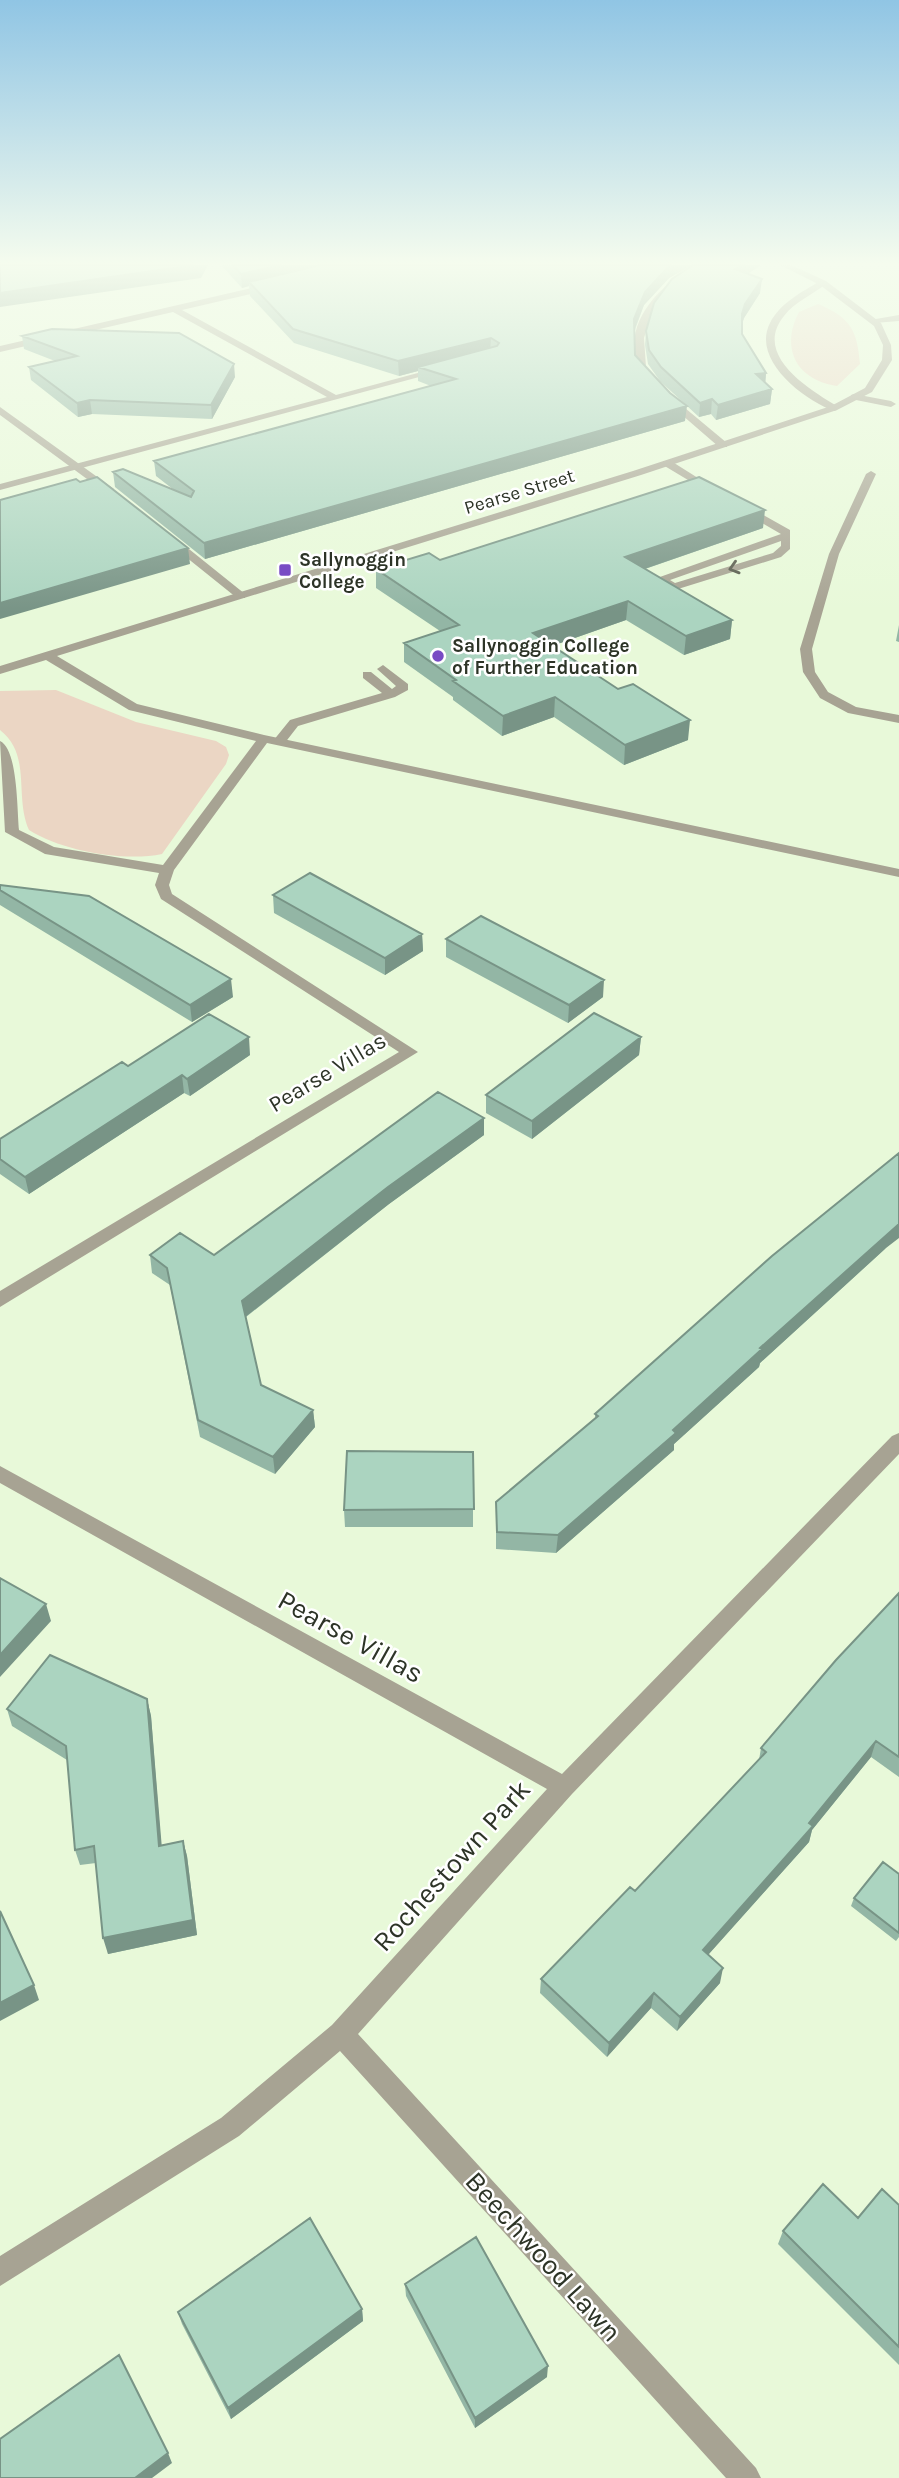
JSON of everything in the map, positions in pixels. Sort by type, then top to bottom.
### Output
[{"type":"street","points":[[304,381],[335,398]]},
{"type":"street","points":[[0,487],[399,381]]},
{"type":"street","points":[[652,381],[657,386]]},
{"type":"street","points":[[792,381],[834,408]]},
{"type":"street","name":"Pearse Street","points":[[0,670],[723,445],[834,408],[869,390],[874,381]]},
{"type":"street","points":[[666,395],[723,445]]},
{"type":"street","points":[[854,397],[891,404]]},
{"type":"street","points":[[0,410],[119,499]]},
{"type":"street","points":[[667,463],[719,494]]},
{"type":"street","points":[[871,474],[834,554],[806,649],[807,660],[809,672],[824,695],[852,710],[899,719]]},
{"type":"street","points":[[683,486],[696,482]]},
{"type":"street","points":[[730,501],[786,532],[786,547],[776,555],[674,587],[661,580],[785,536]]},
{"type":"street","points":[[160,531],[241,596]]},
{"type":"street","points":[[48,656],[133,707],[264,738],[899,873]]},
{"type":"street","points":[[279,741],[293,723],[391,694],[404,687],[383,669]]},
{"type":"street","points":[[368,675],[391,694]]},
{"type":"street","points":[[0,745],[7,764],[12,832],[50,851],[167,870],[264,738]]},
{"type":"street","name":"Pearse Villas","points":[[0,1300],[410,1052],[166,896],[162,885],[167,870]]},
{"type":"street","name":"Rochestown Park","points":[[0,2272],[230,2127],[341,2034],[564,1787],[899,1441]]},
{"type":"street","name":"Pearse Villas","points":[[0,1474],[564,1787]]},
{"type":"street","name":"Beechwood Lawn","points":[[341,2034],[746,2478]]},
{"type":"shaded area","points":[[818,381],[843,381],[837,386]]},
{"type":"shaded area","points":[[56,690],[136,722],[216,741],[226,747],[229,755],[226,764],[162,854],[130,857],[94,853],[58,844],[29,830],[16,751],[0,730],[0,691]]},
{"type":"building","points":[[47,381],[225,381],[211,405],[90,400],[77,403]]},
{"type":"building","points":[[450,381],[659,381],[687,406],[204,543],[113,472],[123,469],[191,497],[194,491],[154,461]]},
{"type":"building","points":[[676,381],[763,381],[772,389],[718,405],[712,399],[700,403]]},
{"type":"building","points":[[97,477],[188,548],[0,603],[0,500],[76,479],[80,482]]},
{"type":"building","points":[[699,477],[765,510],[625,557],[732,620],[686,636],[628,601],[533,633],[618,689],[633,684],[690,720],[625,745],[555,697],[503,716],[404,643],[459,625],[376,569],[429,553],[440,560]]},
{"type":"building","points":[[310,873],[422,934],[385,958],[273,895]]},
{"type":"building","points":[[0,885],[89,896],[231,979],[190,1005],[0,890]]},
{"type":"building","points":[[481,916],[604,980],[569,1005],[446,939]]},
{"type":"building","points":[[594,1013],[641,1037],[532,1121],[486,1095]]},
{"type":"building","points":[[209,1014],[249,1037],[187,1079],[182,1075],[25,1177],[0,1159],[0,1139],[122,1062],[128,1066]]},
{"type":"building","points":[[438,1092],[484,1118],[388,1187],[242,1301],[261,1385],[313,1410],[273,1457],[198,1420],[167,1268],[150,1255],[180,1233],[214,1255]]},
{"type":"building","points":[[899,1153],[899,1224],[760,1348],[762,1349],[673,1430],[676,1433],[558,1535],[497,1532],[496,1502],[598,1416],[595,1414],[772,1256]]},
{"type":"building","points":[[347,1451],[473,1452],[474,1509],[344,1510]]},
{"type":"building","points":[[0,1578],[46,1604],[0,1655]]},
{"type":"building","points":[[899,1593],[899,1757],[876,1741],[809,1823],[813,1826],[703,1950],[723,1968],[680,2017],[654,1993],[609,2043],[541,1979],[630,1887],[635,1891],[766,1752],[761,1748],[836,1660]]},
{"type":"building","points":[[50,1655],[147,1699],[159,1846],[183,1841],[193,1920],[103,1938],[94,1846],[75,1850],[66,1746],[7,1709]]},
{"type":"building","points":[[883,1862],[899,1874],[899,1933],[854,1898]]},
{"type":"building","points":[[0,1911],[34,1985],[0,2003]]},
{"type":"building","points":[[823,2184],[858,2218],[882,2189],[899,2205],[899,2347],[783,2231]]},
{"type":"building","points":[[310,2218],[362,2309],[228,2408],[178,2312]]},
{"type":"building","points":[[476,2237],[548,2366],[475,2418],[405,2284]]},
{"type":"building","points":[[119,2355],[168,2453],[135,2478],[0,2478],[0,2439]]},
{"type":"place","name":"Sallynoggin College","points":[[285,570]]},
{"type":"place","name":"Sallynoggin College of Further Education","points":[[438,656]]}]
